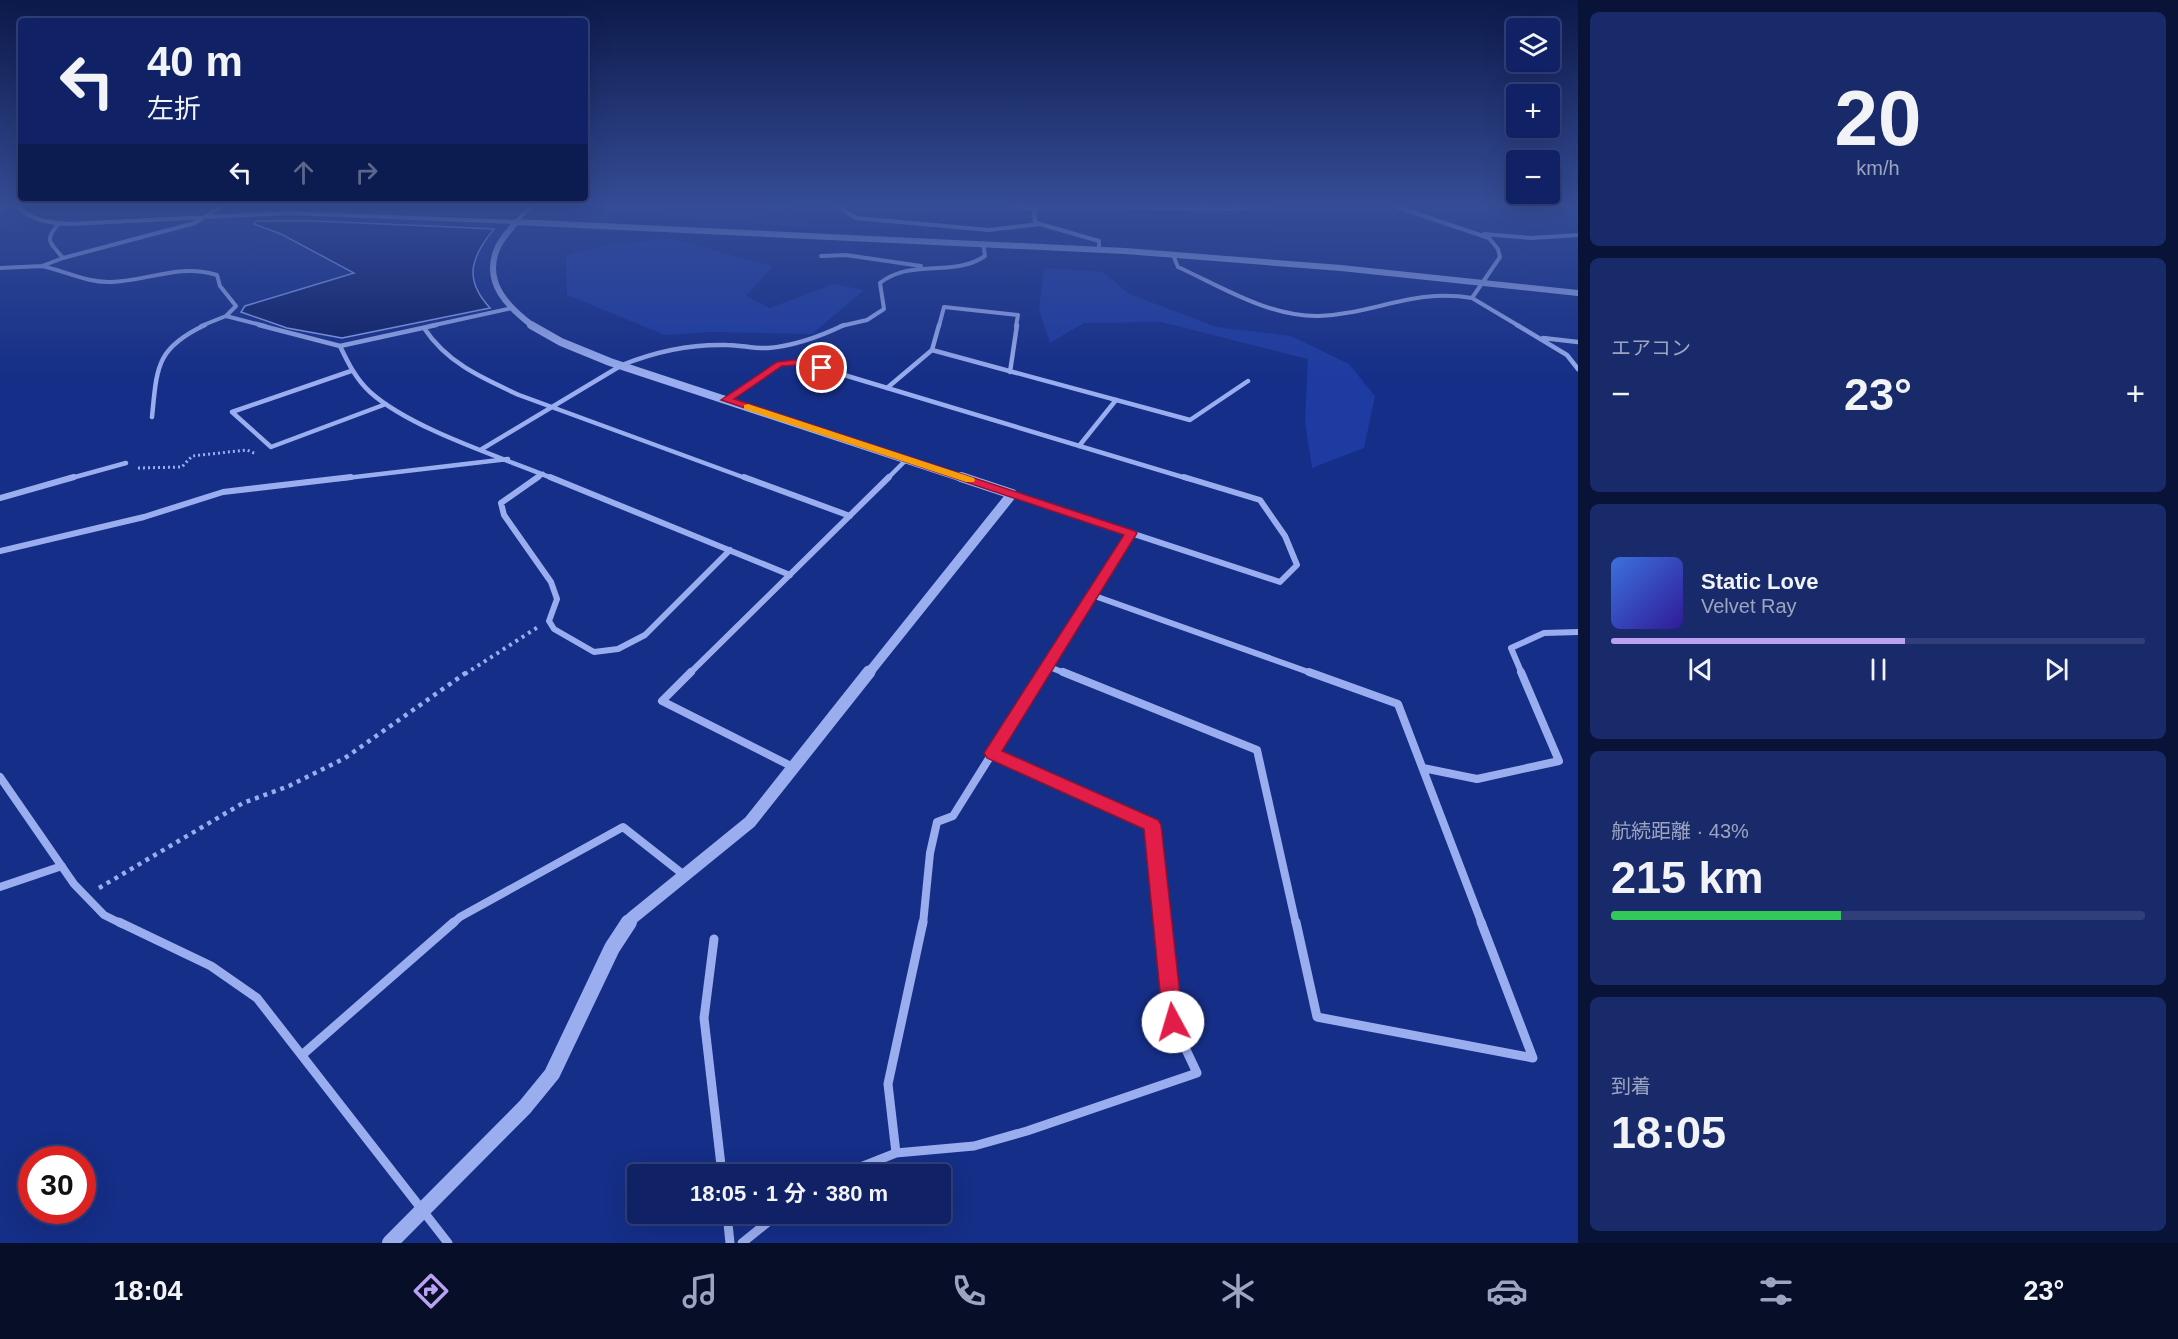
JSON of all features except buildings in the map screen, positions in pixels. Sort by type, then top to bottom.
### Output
[{"type":"street","points":[[42,266],[47,264]]},
{"type":"street","points":[[493,264],[491,271],[496,284],[512,308],[550,338],[622,366],[1280,582],[1297,565],[1285,536],[1260,500],[801,362],[780,364],[726,400]]},
{"type":"street","points":[[904,264],[930,268]]},
{"type":"street","points":[[482,449],[622,366],[647,355],[726,345],[757,349],[772,348],[823,335],[845,324],[867,320],[884,309],[880,283],[886,276],[906,270],[972,264]]},
{"type":"street","points":[[1177,264],[1178,267],[1268,306],[1304,315],[1331,315],[1411,296],[1452,293],[1472,297],[1567,355],[1578,369]]},
{"type":"street","points":[[1277,264],[1485,282],[1578,293]]},
{"type":"street","points":[[1472,297],[1496,264]]},
{"type":"street","points":[[0,268],[42,266],[103,282],[183,269],[208,271],[216,275],[218,286],[234,300],[236,306],[226,316],[185,332],[169,344],[157,373],[152,417]]},
{"type":"street","points":[[887,388],[932,350],[944,307],[1018,315],[1010,372]]},
{"type":"street","points":[[226,316],[340,346],[512,308]]},
{"type":"street","points":[[424,328],[429,337],[458,365],[482,378],[553,407],[850,516]]},
{"type":"street","points":[[1540,337],[1578,342]]},
{"type":"street","points":[[340,346],[351,370],[374,396],[435,429],[790,575]]},
{"type":"street","points":[[932,350],[1190,420],[1248,381]]},
{"type":"street","points":[[351,370],[232,412],[271,447],[386,404]]},
{"type":"street","points":[[1079,446],[1116,400]]},
{"type":"street","points":[[0,551],[22,544],[144,518],[223,492],[508,459]]},
{"type":"street","points":[[794,767],[663,701],[907,459]]},
{"type":"street","points":[[0,498],[126,463]]},
{"type":"street","points":[[543,474],[501,503],[504,515],[551,582],[557,599],[549,621],[554,629],[594,652],[618,649],[645,635],[730,550]]},
{"type":"street","points":[[390,1243],[525,1107],[552,1074],[612,948],[632,918],[750,822],[1012,494]]},
{"type":"street","points":[[896,1153],[888,1084],[925,914],[930,853],[937,822],[953,816],[1131,533]]},
{"type":"street","points":[[1047,666],[1257,750],[1317,1017],[1533,1058],[1398,704],[1092,595]]},
{"type":"street","points":[[1423,768],[1477,778],[1558,761],[1511,648],[1544,633],[1578,632]]},
{"type":"street","points":[[868,1164],[896,1153],[974,1146],[1028,1131],[1197,1073],[1173,1022],[1152,825],[992,753]]},
{"type":"street","points":[[0,777],[74,884],[104,915],[211,966],[257,998],[448,1243]]},
{"type":"street","points":[[302,1055],[460,917],[623,827],[684,875]]},
{"type":"street","points":[[0,887],[62,866]]},
{"type":"street","points":[[714,939],[704,1018],[721,1164]]},
{"type":"street","points":[[728,1224],[730,1243]]},
{"type":"street","points":[[742,1243],[766,1224]]},
{"type":"path","points":[[126,463],[128,469],[182,467],[192,456],[247,450],[263,455],[271,447]]},
{"type":"path","points":[[85,896],[243,803],[289,786],[345,758],[502,648],[549,621]]},
{"type":"shaded area","points":[[337,264],[474,264],[473,278],[476,287],[490,308],[342,338],[287,328],[241,312],[245,306],[354,273]]},
{"type":"shaded area","points":[[566,264],[765,264],[773,266],[746,296],[770,308],[834,284],[864,290],[812,334],[709,332],[665,335],[567,295]]},
{"type":"shaded area","points":[[1044,268],[1102,272],[1130,294],[1216,327],[1291,336],[1349,364],[1375,396],[1364,448],[1312,468],[1305,422],[1308,359],[1161,322],[1084,323],[1050,343],[1039,310]]},
{"type":"slow traffic","points":[[748,407],[970,480]]},
{"type":"route","points":[[822,368],[801,362],[780,364],[726,400],[1131,533],[992,753],[1152,825],[1173,1022]]}]
